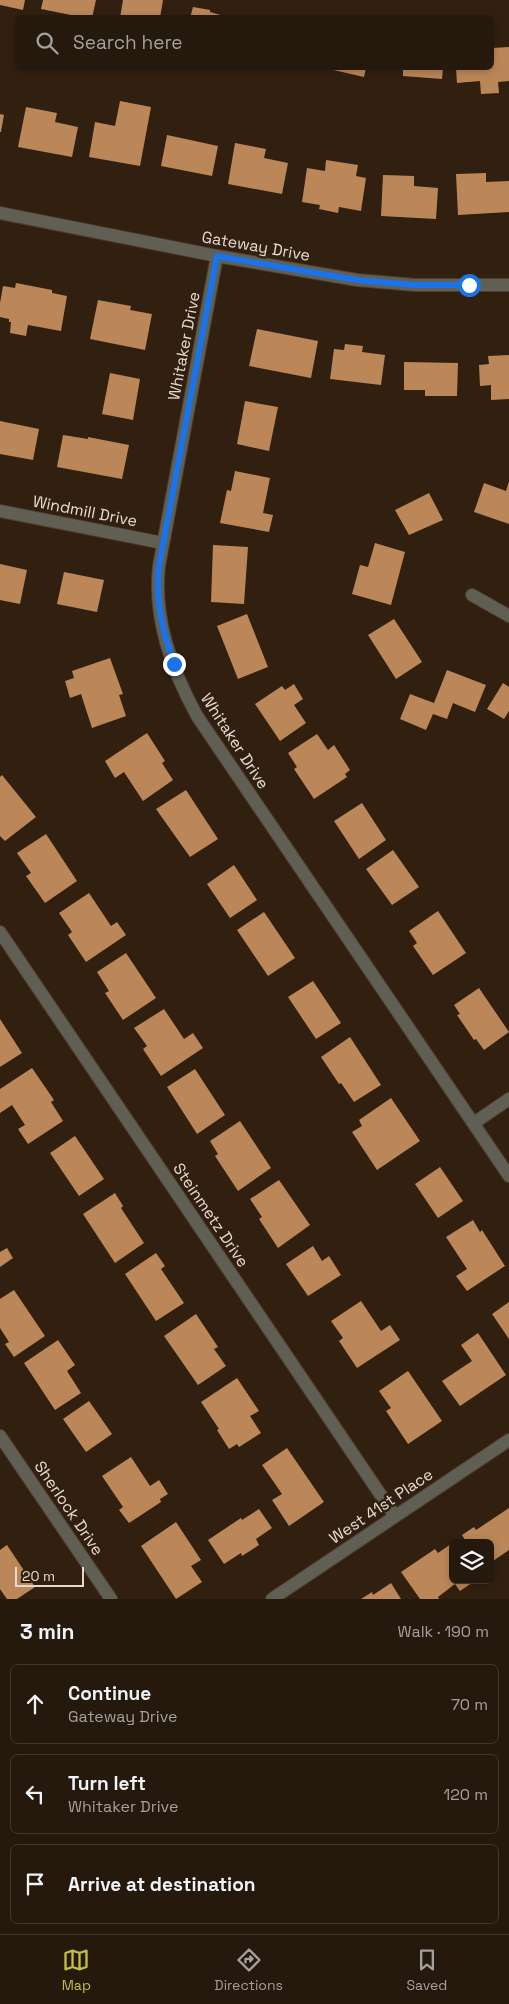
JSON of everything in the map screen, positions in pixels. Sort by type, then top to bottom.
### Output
[{"type":"street","name":"Gateway Drive","points":[[0,213],[217,256],[357,280],[415,285],[509,285]]},
{"type":"street","name":"Whitaker Drive","points":[[217,256],[157,582],[164,632],[179,679],[197,716],[509,1176]]},
{"type":"street","name":"Windmill Drive","points":[[0,511],[163,542]]},
{"type":"street","points":[[472,595],[509,616]]},
{"type":"street","name":"Steinmetz Drive","points":[[0,932],[395,1516]]},
{"type":"street","points":[[474,1123],[509,1099]]},
{"type":"street","name":"Sherlock Drive","points":[[0,1436],[111,1599]]},
{"type":"street","name":"West 41st Place","points":[[272,1599],[509,1440]]},
{"type":"building","points":[[0,0],[25,0],[23,10],[0,5]]},
{"type":"building","points":[[43,0],[96,0],[93,15],[71,15],[41,9]]},
{"type":"building","points":[[123,0],[163,0],[160,15],[120,15]]},
{"type":"building","points":[[193,7],[210,10],[210,12],[220,15],[191,15]]},
{"type":"building","points":[[509,47],[509,81],[498,82],[499,93],[481,94],[480,81],[457,83],[456,70],[494,70],[494,48]]},
{"type":"building","points":[[334,70],[366,70],[364,77]]},
{"type":"building","points":[[403,70],[443,70],[442,79],[403,76]]},
{"type":"building","points":[[120,101],[151,107],[140,166],[89,157],[95,122],[115,126]]},
{"type":"building","points":[[26,107],[57,113],[55,122],[78,127],[72,157],[18,147]]},
{"type":"building","points":[[0,114],[4,115],[1,132],[0,132]]},
{"type":"building","points":[[167,135],[218,146],[212,176],[161,166]]},
{"type":"building","points":[[235,143],[266,149],[264,158],[288,163],[282,194],[228,184]]},
{"type":"building","points":[[326,160],[358,165],[356,176],[366,178],[361,211],[339,207],[338,213],[319,209],[320,205],[302,202],[307,168],[325,171]]},
{"type":"building","points":[[486,173],[486,182],[509,181],[509,212],[458,215],[456,174]]},
{"type":"building","points":[[383,175],[414,176],[414,186],[438,188],[436,219],[381,216]]},
{"type":"building","points":[[16,283],[52,290],[52,293],[67,296],[61,331],[28,325],[26,336],[10,333],[11,322],[9,322],[9,319],[0,317],[0,303],[3,286],[15,288]]},
{"type":"building","points":[[98,300],[131,306],[130,310],[152,314],[145,350],[90,339]]},
{"type":"building","points":[[257,329],[318,341],[311,378],[249,366]]},
{"type":"building","points":[[345,344],[363,346],[362,352],[385,355],[381,385],[330,379],[334,349],[344,350]]},
{"type":"building","points":[[509,355],[509,399],[491,400],[491,385],[480,386],[479,365],[489,364],[488,356]]},
{"type":"building","points":[[404,362],[458,363],[457,396],[425,396],[425,390],[404,390]]},
{"type":"building","points":[[110,373],[140,379],[133,420],[102,414]]},
{"type":"building","points":[[245,401],[278,407],[269,451],[237,444]]},
{"type":"building","points":[[0,421],[39,429],[33,460],[0,454]]},
{"type":"building","points":[[63,435],[88,439],[88,437],[129,445],[122,479],[57,467]]},
{"type":"building","points":[[235,471],[270,478],[263,513],[273,515],[269,532],[220,523],[227,490],[231,491]]},
{"type":"building","points":[[509,481],[509,524],[474,512],[484,483],[506,491]]},
{"type":"building","points":[[429,493],[443,520],[409,535],[395,510]]},
{"type":"building","points":[[375,543],[405,552],[391,605],[352,594],[360,565],[368,567]]},
{"type":"building","points":[[213,545],[248,547],[244,604],[211,602]]},
{"type":"building","points":[[0,564],[27,570],[20,604],[0,600]]},
{"type":"building","points":[[64,572],[104,580],[97,612],[57,604]]},
{"type":"building","points":[[247,614],[268,667],[238,679],[217,626]]},
{"type":"building","points":[[394,619],[422,662],[396,679],[368,635]]},
{"type":"building","points":[[110,658],[123,694],[119,695],[126,716],[92,728],[81,694],[70,698],[65,681],[74,678],[72,671]]},
{"type":"building","points":[[447,670],[486,685],[475,712],[453,703],[447,719],[433,714],[426,730],[400,719],[410,694],[434,703]]},
{"type":"building","points":[[503,683],[509,687],[509,711],[504,719],[487,709]]},
{"type":"building","points":[[294,684],[303,699],[294,705],[306,723],[280,741],[255,704],[282,686],[285,690]]},
{"type":"building","points":[[147,733],[165,761],[162,763],[173,780],[143,801],[124,772],[115,778],[105,761]]},
{"type":"building","points":[[317,734],[328,750],[334,745],[350,770],[345,774],[347,777],[314,799],[294,769],[297,767],[288,753]]},
{"type":"building","points":[[2,775],[36,817],[5,841],[0,836],[0,777]]},
{"type":"building","points":[[186,790],[218,839],[190,857],[156,809]]},
{"type":"building","points":[[362,803],[386,840],[359,859],[334,821]]},
{"type":"building","points":[[46,834],[77,881],[45,903],[26,876],[31,873],[17,853]]},
{"type":"building","points":[[393,850],[419,887],[392,905],[366,869]]},
{"type":"building","points":[[234,865],[257,900],[230,918],[207,884]]},
{"type":"building","points":[[89,893],[111,926],[117,922],[126,935],[86,962],[68,935],[72,932],[59,913]]},
{"type":"building","points":[[438,911],[466,953],[433,975],[413,946],[417,943],[409,931]]},
{"type":"building","points":[[264,912],[295,958],[268,976],[237,930]]},
{"type":"building","points":[[126,953],[156,998],[123,1020],[105,993],[109,991],[97,972]]},
{"type":"building","points":[[313,981],[341,1023],[316,1039],[288,997]]},
{"type":"building","points":[[479,988],[509,1032],[484,1050],[476,1039],[474,1040],[457,1015],[460,1014],[454,1005]]},
{"type":"building","points":[[164,1009],[184,1039],[193,1033],[203,1048],[161,1076],[143,1049],[147,1046],[134,1028]]},
{"type":"building","points":[[0,1019],[22,1053],[0,1067]]},
{"type":"building","points":[[350,1037],[381,1085],[354,1102],[321,1057]]},
{"type":"building","points":[[32,1068],[54,1100],[51,1102],[63,1121],[28,1144],[18,1129],[25,1125],[12,1105],[0,1113],[0,1089]]},
{"type":"building","points":[[195,1069],[225,1115],[197,1134],[167,1087]]},
{"type":"building","points":[[391,1098],[420,1141],[377,1170],[352,1132],[362,1126],[359,1120]]},
{"type":"building","points":[[240,1121],[271,1168],[238,1191],[215,1156],[218,1154],[210,1141]]},
{"type":"building","points":[[75,1136],[104,1179],[79,1196],[50,1153]]},
{"type":"building","points":[[440,1167],[463,1201],[438,1218],[415,1184]]},
{"type":"building","points":[[279,1180],[310,1225],[278,1248],[259,1219],[262,1217],[250,1199]]},
{"type":"building","points":[[115,1193],[123,1206],[121,1208],[144,1243],[115,1263],[83,1214]]},
{"type":"building","points":[[473,1220],[480,1232],[482,1230],[505,1266],[467,1291],[456,1276],[467,1269],[446,1237]]},
{"type":"building","points":[[313,1246],[322,1261],[329,1256],[341,1275],[308,1296],[286,1264]]},
{"type":"building","points":[[7,1248],[13,1258],[0,1267],[0,1252]]},
{"type":"building","points":[[156,1253],[165,1266],[161,1269],[184,1303],[156,1321],[125,1274]]},
{"type":"building","points":[[14,1290],[45,1336],[14,1357],[5,1344],[9,1342],[0,1328],[0,1299]]},
{"type":"building","points":[[361,1301],[381,1331],[390,1325],[400,1340],[357,1368],[339,1341],[343,1338],[331,1321]]},
{"type":"building","points":[[509,1302],[509,1339],[492,1314]]},
{"type":"building","points":[[196,1314],[218,1347],[214,1349],[226,1366],[198,1385],[164,1336]]},
{"type":"building","points":[[478,1333],[506,1375],[460,1406],[442,1381],[472,1361],[461,1345]]},
{"type":"building","points":[[58,1340],[75,1365],[67,1371],[81,1393],[55,1410],[24,1363]]},
{"type":"building","points":[[408,1371],[442,1421],[408,1444],[386,1411],[391,1408],[379,1391]]},
{"type":"building","points":[[237,1378],[259,1411],[250,1416],[261,1433],[239,1447],[237,1444],[229,1449],[217,1430],[219,1429],[201,1402]]},
{"type":"building","points":[[89,1401],[112,1434],[86,1452],[63,1419]]},
{"type":"building","points":[[287,1448],[324,1502],[289,1526],[272,1500],[282,1494],[262,1465]]},
{"type":"building","points":[[131,1457],[150,1486],[159,1480],[168,1494],[160,1499],[161,1502],[129,1523],[119,1510],[123,1507],[102,1476]]},
{"type":"building","points":[[509,1508],[509,1550],[494,1560],[494,1539],[464,1539],[462,1535],[474,1527],[476,1530]]},
{"type":"building","points":[[259,1509],[272,1528],[256,1539],[259,1545],[242,1556],[241,1553],[224,1564],[208,1540],[241,1518],[242,1520]]},
{"type":"building","points":[[176,1522],[201,1560],[191,1566],[202,1582],[176,1599],[141,1546]]},
{"type":"building","points":[[7,1545],[35,1587],[17,1599],[7,1599],[0,1589],[0,1550]]},
{"type":"building","points":[[449,1545],[449,1584],[455,1584],[438,1597],[439,1599],[420,1599],[401,1572],[435,1549],[438,1553]]},
{"type":"building","points":[[391,1583],[401,1599],[361,1599],[372,1592],[373,1595]]},
{"type":"building","points":[[455,1584],[470,1584],[460,1591]]},
{"type":"route","points":[[174,664],[164,632],[157,582],[217,256],[357,280],[415,285],[469,285]]}]
